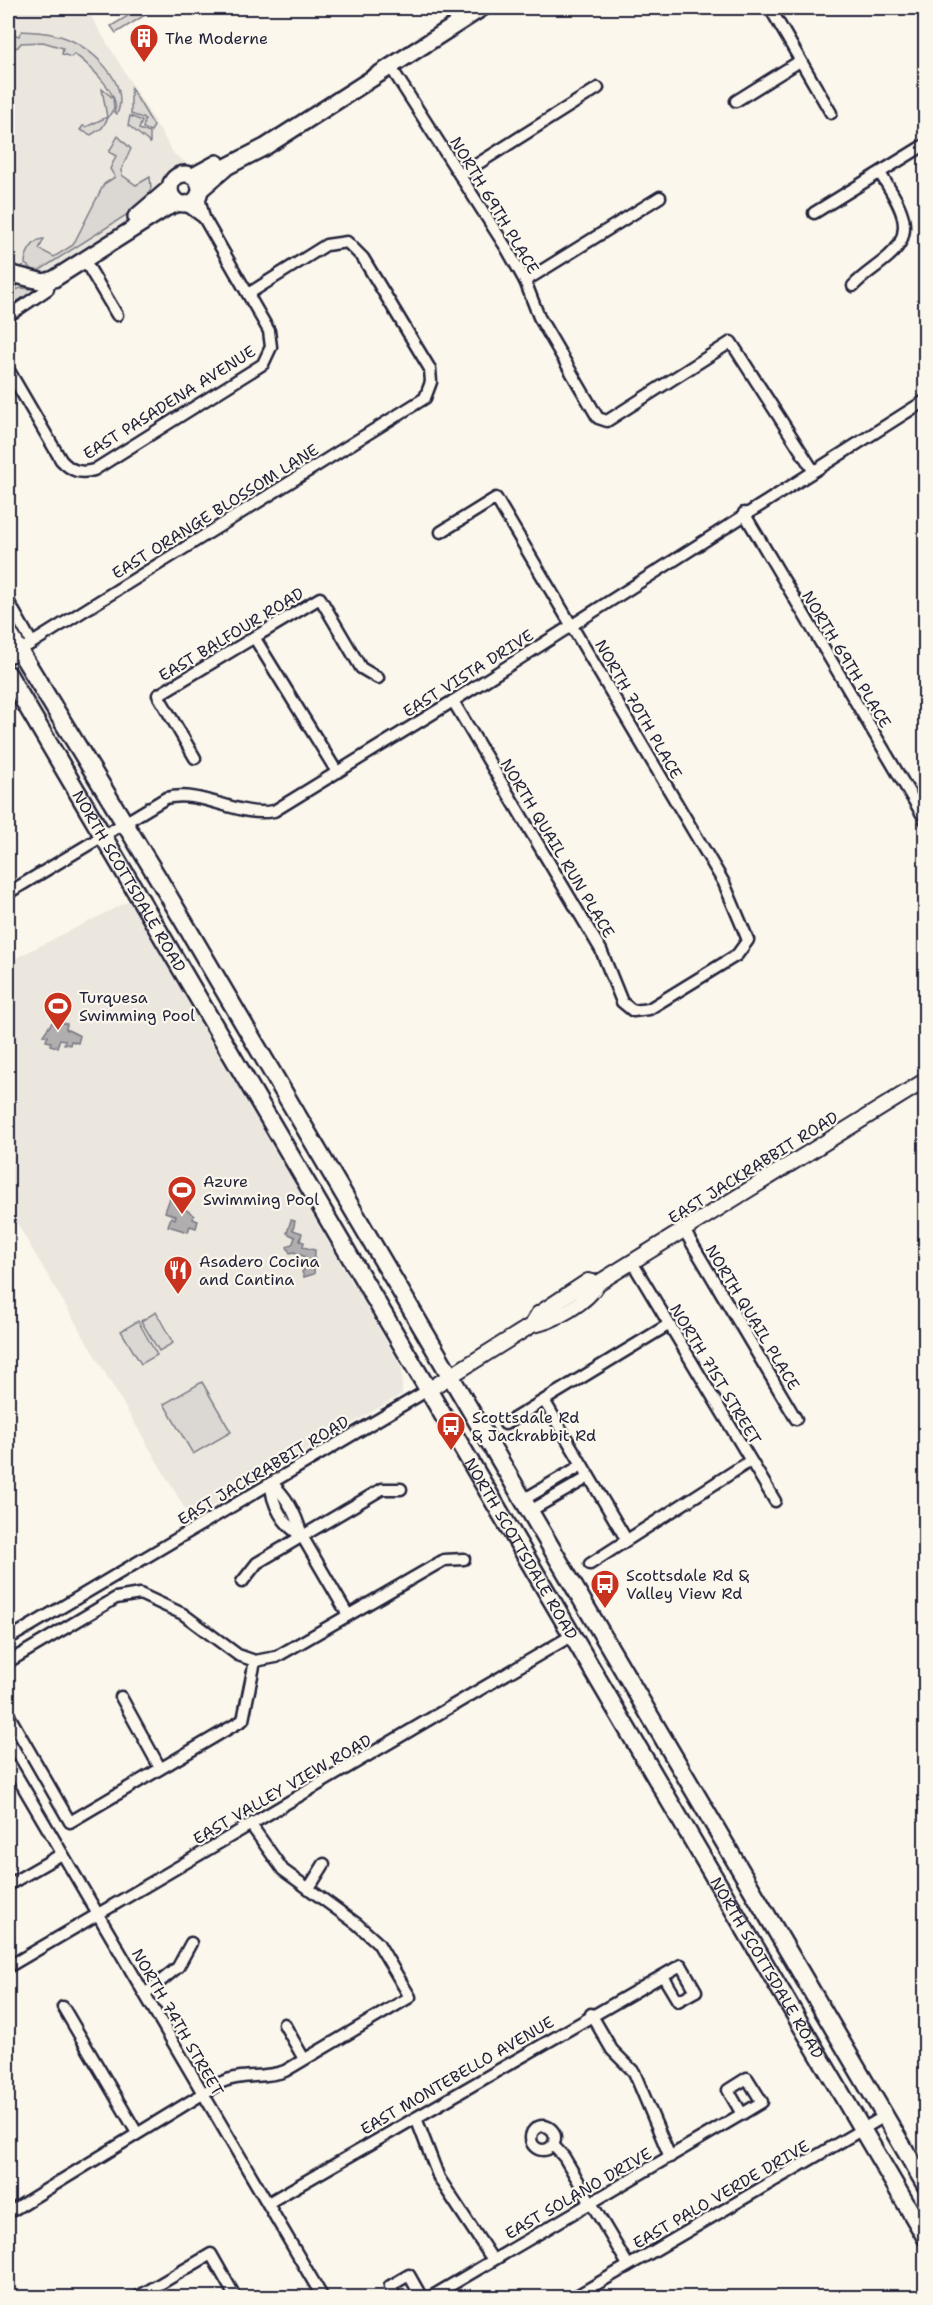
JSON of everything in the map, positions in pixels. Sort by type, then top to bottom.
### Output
[{"type":"main road","points":[[42,280],[141,220],[191,194],[228,166],[265,147],[482,8]]},
{"type":"main road","points":[[8,283],[12,274],[42,280],[85,261],[141,220],[178,176],[191,194]]},
{"type":"main road","points":[[170,188],[172,197],[191,194]]},
{"type":"main road","name":"NORTH SCOTTSDALE ROAD","points":[[8,632],[336,1180],[926,2186]]},
{"type":"main road","name":"NORTH SCOTTSDALE ROAD","points":[[8,674],[926,2238]]},
{"type":"main road","points":[[276,1132],[300,1121]]},
{"type":"main road","points":[[312,1194],[336,1180]]},
{"type":"street","points":[[449,8],[458,23]]},
{"type":"street","points":[[770,8],[831,113]]},
{"type":"street","points":[[735,101],[800,61]]},
{"type":"street","name":"NORTH 69TH PLACE","points":[[390,66],[507,249],[525,281],[539,317],[598,418],[607,421],[731,342],[813,470]]},
{"type":"street","points":[[460,175],[598,88]]},
{"type":"street","points":[[814,213],[926,144]]},
{"type":"street","points":[[853,286],[867,272],[892,254],[902,239],[906,225],[903,211],[880,173]]},
{"type":"street","points":[[191,194],[248,294]]},
{"type":"street","points":[[525,281],[660,197]]},
{"type":"street","name":"EAST ORANGE BLOSSOM LANE","points":[[19,650],[424,398],[431,382],[430,369],[363,258],[347,242],[326,245],[248,294]]},
{"type":"street","points":[[85,261],[117,315]]},
{"type":"street","points":[[8,316],[48,289],[42,280]]},
{"type":"street","name":"EAST PASADENA AVENUE","points":[[8,369],[61,460],[76,471],[94,470],[262,364],[271,347],[268,331],[248,294]]},
{"type":"street","name":"EAST VISTA DRIVE","points":[[8,893],[157,802],[183,795],[256,813],[274,811],[926,400]]},
{"type":"street","name":"NORTH 70TH PLACE","points":[[441,532],[496,498],[724,883],[748,940],[737,955],[649,1010],[633,1011]]},
{"type":"street","name":"NORTH 69TH PLACE","points":[[744,513],[926,821]]},
{"type":"street","name":"EAST BALFOUR ROAD","points":[[195,758],[158,695],[320,598],[361,668],[378,678]]},
{"type":"street","points":[[8,601],[19,650]]},
{"type":"street","points":[[254,637],[337,772]]},
{"type":"street","name":"NORTH QUAIL RUN PLACE","points":[[453,700],[601,950],[622,1002],[633,1011]]},
{"type":"street","name":"EAST JACKRABBIT ROAD","points":[[8,1639],[428,1390],[532,1325],[538,1314],[588,1281],[598,1283],[924,1086]]},
{"type":"street","name":"NORTH QUAIL PLACE","points":[[684,1230],[796,1419]]},
{"type":"street","name":"NORTH 71ST STREET","points":[[632,1262],[776,1501]]},
{"type":"street","points":[[505,1424],[668,1325]]},
{"type":"street","points":[[545,1401],[627,1539]]},
{"type":"street","points":[[590,1564],[750,1461]]},
{"type":"street","points":[[526,1505],[582,1465]]},
{"type":"street","points":[[526,1505],[589,1477]]},
{"type":"street","points":[[271,1483],[271,1496],[284,1519],[290,1529],[302,1536],[348,1615]]},
{"type":"street","points":[[242,1582],[257,1563],[302,1536],[382,1490],[401,1489]]},
{"type":"street","points":[[8,1662],[116,1598],[140,1594],[183,1614],[238,1655],[255,1662],[276,1657],[444,1560],[464,1559]]},
{"type":"street","name":"EAST VALLEY VIEW ROAD","points":[[8,1967],[572,1636]]},
{"type":"street","points":[[8,1714],[70,1822],[243,1720],[255,1662]]},
{"type":"street","points":[[121,1697],[160,1768]]},
{"type":"street","name":"NORTH 74TH STREET","points":[[8,1761],[323,2298]]},
{"type":"street","points":[[13,2210],[137,2133],[234,2077],[275,2074],[410,1997],[378,1943],[357,1924],[283,1870],[251,1825]]},
{"type":"street","points":[[8,1885],[62,1854]]},
{"type":"street","points":[[309,1888],[324,1864]]},
{"type":"street","points":[[145,1995],[178,1967],[191,1943]]},
{"type":"street","name":"EAST MONTEBELLO AVENUE","points":[[268,2203],[591,2014],[663,1976]]},
{"type":"street","points":[[63,2007],[137,2133]]},
{"type":"street","points":[[591,2014],[612,2050],[634,2072],[670,2157]]},
{"type":"street","points":[[284,2024],[304,2059]]},
{"type":"street","name":"EAST SOLANO DRIVE","points":[[429,2298],[742,2114]]},
{"type":"street","name":"EAST PALO VERDE DRIVE","points":[[573,2298],[885,2116]]},
{"type":"street","points":[[416,2118],[439,2178],[493,2260]]},
{"type":"street","points":[[553,2145],[564,2157],[628,2265]]},
{"type":"street","points":[[136,2298],[211,2254],[237,2298]]},
{"type":"street","points":[[396,2298],[390,2286],[409,2275],[422,2298]]},
{"type":"shaded area","points":[[8,8],[86,8],[174,154],[197,170],[184,169],[170,178],[165,189],[170,202],[8,312]]},
{"type":"shaded area","points":[[141,8],[147,8],[150,12],[116,33],[111,26]]},
{"type":"shaded area","points":[[22,31],[63,37],[85,48],[96,57],[113,78],[118,90],[120,102],[117,114],[114,112],[115,106],[109,89],[87,64],[74,54],[71,57],[62,54],[63,48],[43,42],[21,43],[18,47],[8,50],[8,32],[19,36]]},
{"type":"shaded area","points":[[131,88],[154,126],[151,131],[143,128],[145,119],[131,114]]},
{"type":"shaded area","points":[[102,89],[113,98],[114,108],[102,128],[91,135],[80,130],[83,126],[86,127],[107,117]]},
{"type":"shaded area","points":[[130,116],[142,121],[139,129],[150,133],[150,143],[128,125]]},
{"type":"shaded area","points":[[118,136],[131,149],[121,170],[122,175],[136,185],[150,177],[151,188],[145,203],[35,271],[25,264],[26,256],[33,244],[44,239],[39,249],[54,257],[73,245],[104,184],[115,177],[110,169],[116,156],[109,152]]},
{"type":"shaded area","points":[[22,288],[40,290],[8,311],[8,295],[11,291]]},
{"type":"shaded area","points":[[129,901],[402,1368],[402,1394],[191,1519],[8,1208],[8,962]]},
{"type":"shaded area","name":"Turquesa Swimming Pool","points":[[60,1017],[64,1018],[63,1023],[67,1024],[66,1029],[80,1036],[78,1043],[71,1041],[70,1045],[64,1044],[65,1040],[60,1039],[57,1047],[46,1041],[48,1036],[43,1035],[53,1021]]},
{"type":"shaded area","name":"Azure Swimming Pool","points":[[174,1196],[183,1199],[182,1203],[187,1205],[185,1209],[194,1215],[193,1219],[198,1221],[196,1228],[190,1226],[188,1232],[168,1226],[171,1217],[175,1219],[176,1216],[165,1212],[170,1198]]},
{"type":"shaded area","points":[[291,1220],[295,1221],[293,1230],[302,1233],[300,1241],[304,1242],[303,1247],[315,1250],[314,1274],[304,1277],[302,1266],[305,1257],[294,1252],[290,1253],[287,1247],[293,1243],[295,1237],[287,1233]]},
{"type":"shaded area","points":[[156,1312],[173,1343],[159,1351],[141,1321]]},
{"type":"shaded area","points":[[138,1321],[157,1355],[141,1364],[121,1331]]},
{"type":"shaded area","points":[[202,1382],[231,1432],[193,1454],[164,1404]]},
{"type":"place","name":"The Moderne","points":[[144,64]]},
{"type":"place","name":"Turquesa Swimming Pool","points":[[58,1032]]},
{"type":"place","name":"Azure Swimming Pool","points":[[182,1216]]},
{"type":"place","name":"Asadero Cocina and Cantina","points":[[178,1296]]},
{"type":"place","name":"Scottsdale Rd & Jackrabbit Rd","points":[[451,1452]]},
{"type":"place","name":"Scottsdale Rd & Valley View Rd","points":[[605,1610]]}]
